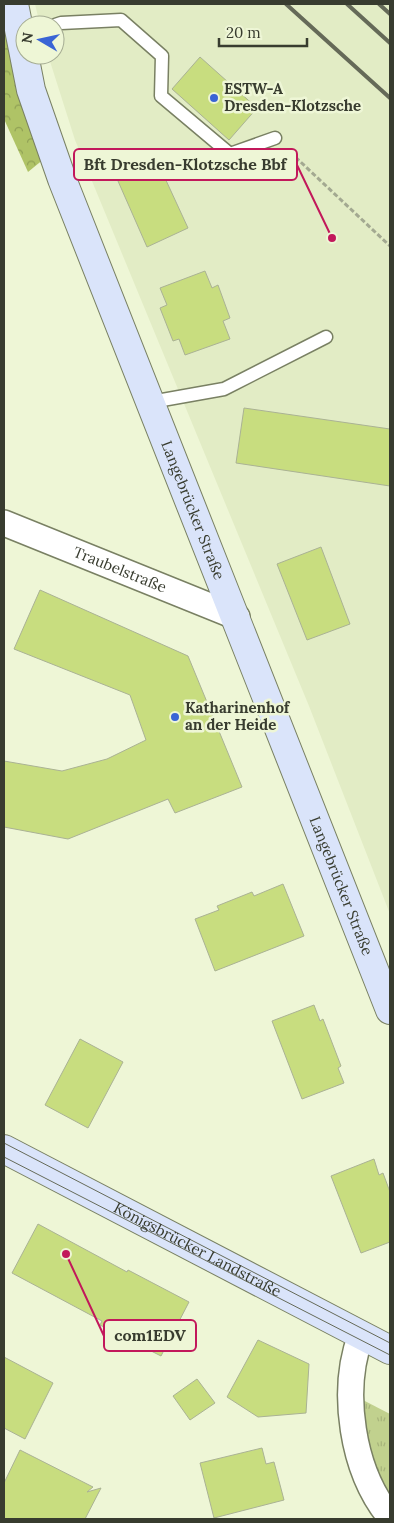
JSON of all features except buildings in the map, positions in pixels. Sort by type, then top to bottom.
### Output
[{"type":"main road","name":"Langebrücker Straße","points":[[27,65],[31,90],[62,179],[237,617],[390,1010]]},
{"type":"main road","name":"Königsbrücker Landstraße","points":[[4,1149],[390,1350]]},
{"type":"street","name":"Traubelstraße","points":[[4,523],[237,617]]},
{"type":"street","points":[[361,1335],[355,1353],[353,1384],[354,1436],[358,1453],[372,1490],[390,1517]]},
{"type":"lane","points":[[65,23],[121,20],[162,56],[162,96],[230,154],[275,138]]},
{"type":"lane","points":[[151,402],[224,389],[326,337]]},
{"type":"path","points":[[275,138],[390,246]]},
{"type":"shaded area","points":[[35,4],[390,4],[390,914],[309,706],[75,140],[51,65],[65,65],[65,15],[38,15]]},
{"type":"green space","points":[[4,4],[15,40],[15,65],[23,65],[50,154],[28,172],[4,119]]},
{"type":"green space","points":[[361,1399],[390,1414],[390,1502],[364,1450]]},
{"type":"tram line","points":[[4,1143],[390,1343]]},
{"type":"tram line","points":[[4,1157],[390,1355]]},
{"type":"railway","points":[[286,4],[390,98]]},
{"type":"railway","points":[[347,4],[390,43]]},
{"type":"railway","points":[[379,4],[390,14]]},
{"type":"place","name":"ESTW-A Dresden-Klotzsche","points":[[214,98]]},
{"type":"place","name":"Bft Dresden-Klotzsche Bbf","points":[[332,238]]},
{"type":"place","name":"Katharinenhof an der Heide","points":[[175,717]]},
{"type":"place","name":"com1EDV","points":[[66,1254]]}]
